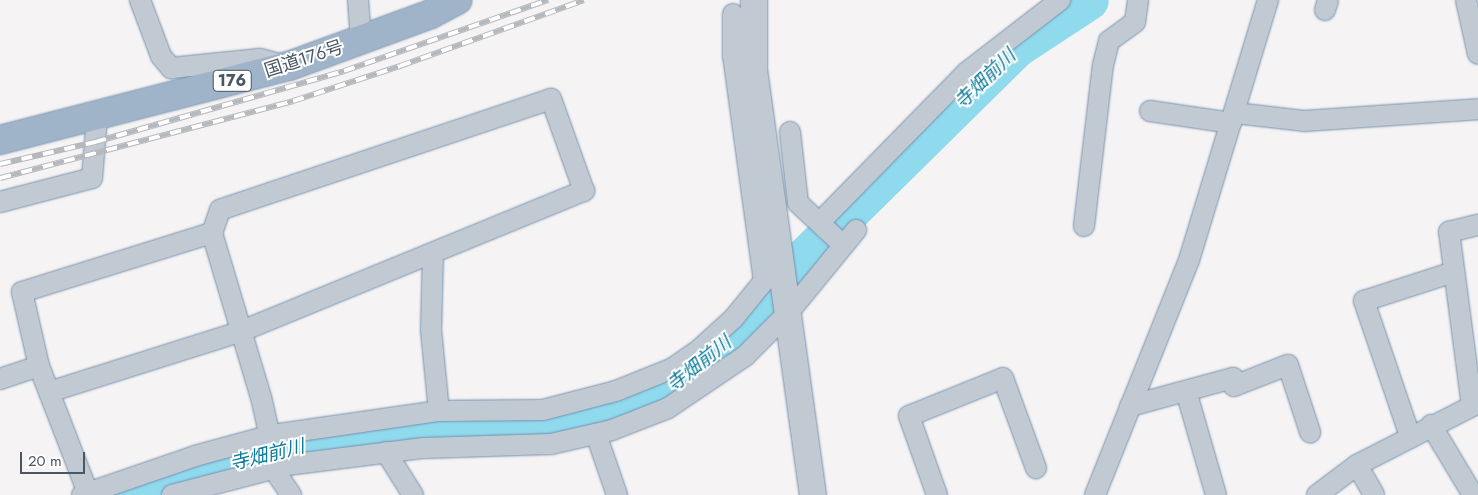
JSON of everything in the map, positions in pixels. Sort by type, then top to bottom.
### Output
[{"type":"highway","name":"国道176号","points":[[0,140],[97,117],[289,66],[431,14],[457,0]]},
{"type":"street","points":[[140,0],[161,56],[171,68],[260,58],[289,66]]},
{"type":"street","points":[[358,0],[361,40]]},
{"type":"street","points":[[821,221],[967,72],[1060,0]]},
{"type":"street","points":[[1084,226],[1103,65],[1109,41],[1135,22],[1138,0]]},
{"type":"street","points":[[1095,495],[1188,260],[1268,0]]},
{"type":"street","points":[[1466,0],[1478,54]]},
{"type":"street","points":[[744,7],[789,307],[813,495]]},
{"type":"street","points":[[212,233],[22,292],[39,366],[85,494],[195,456],[270,436],[439,411],[543,410],[616,391],[673,368],[700,349],[756,294],[764,281],[733,56],[744,7]]},
{"type":"street","points":[[49,392],[242,331],[584,192],[551,99],[220,210],[212,233],[242,331],[277,467],[291,495]]},
{"type":"street","points":[[1150,111],[1233,118],[1304,121],[1478,109]]},
{"type":"street","points":[[0,202],[92,178],[97,117]]},
{"type":"street","points":[[790,132],[798,203],[821,221],[843,245]]},
{"type":"street","points":[[1317,495],[1357,465],[1475,404],[1449,232],[1478,225]]},
{"type":"street","points":[[172,495],[277,467],[386,452],[551,444],[596,434],[668,408],[699,390],[745,356],[856,230]]},
{"type":"street","points":[[433,254],[431,330],[439,411]]},
{"type":"street","points":[[1410,436],[1364,300],[1454,272]]},
{"type":"street","points":[[1130,406],[1233,378],[1234,386],[1288,365],[1310,432]]},
{"type":"street","points":[[0,378],[39,366]]},
{"type":"street","points":[[937,495],[909,416],[1003,378],[1036,468]]},
{"type":"street","points":[[1186,391],[1216,495]]},
{"type":"street","points":[[1431,426],[1473,495]]},
{"type":"street","points":[[596,434],[617,495]]},
{"type":"street","points":[[386,452],[413,495]]},
{"type":"street","points":[[1357,465],[1374,495]]},
{"type":"waterway","name":"寺畑前川","points":[[126,495],[286,447],[592,418],[626,411],[674,387],[733,337],[795,270],[799,262],[1016,48],[1089,0]]},
{"type":"railway","points":[[0,164],[95,142],[344,71],[548,0]]},
{"type":"railway","points":[[0,178],[293,101],[400,66],[584,0]]}]
